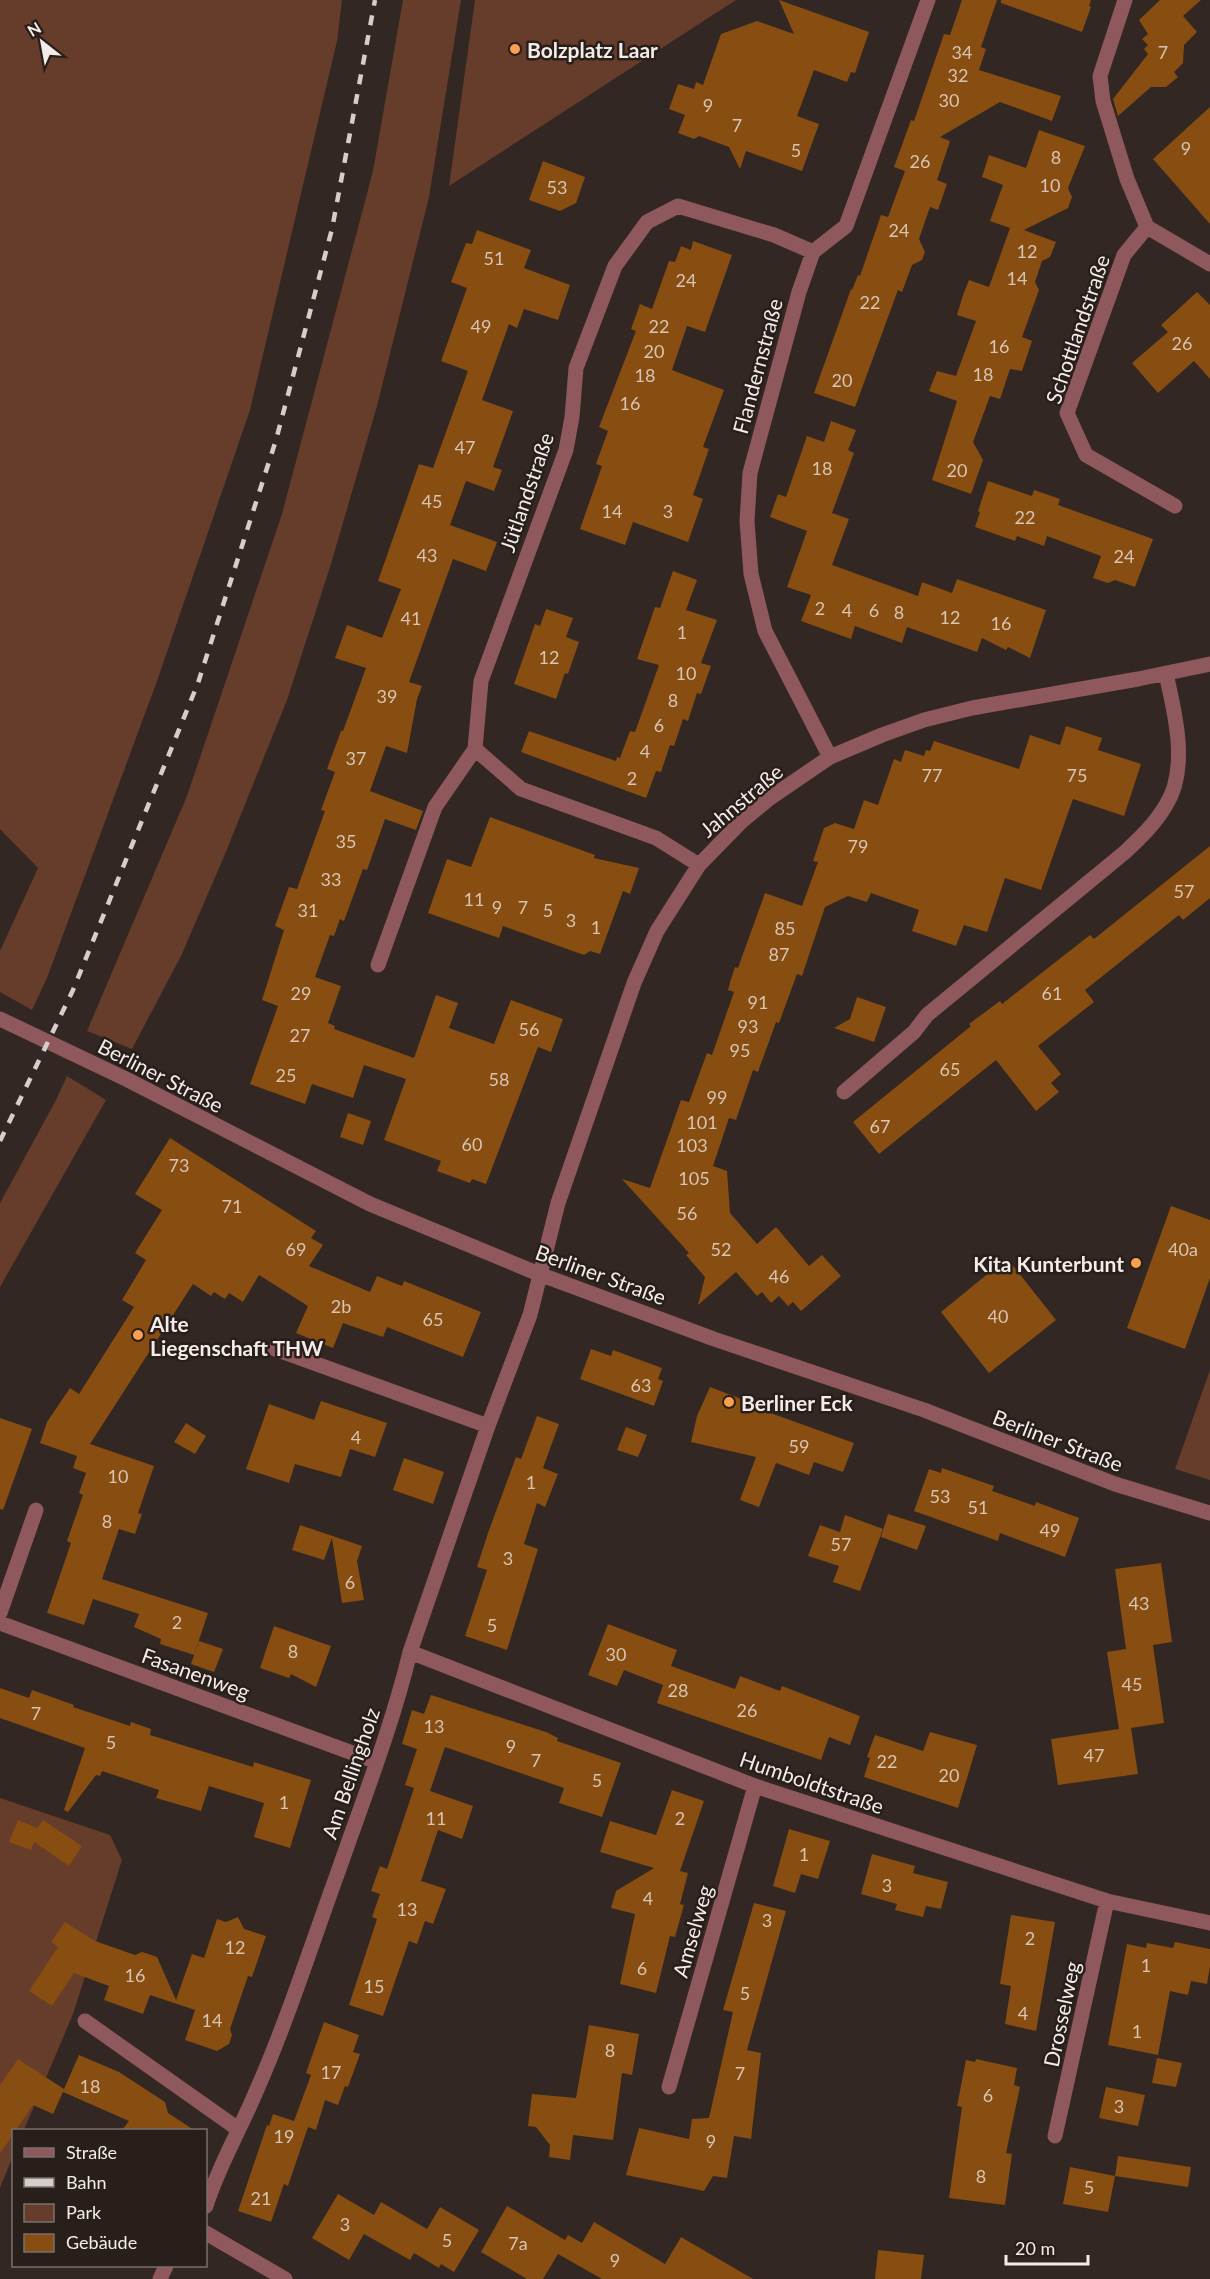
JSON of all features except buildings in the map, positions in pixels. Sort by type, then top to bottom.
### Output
[{"type":"street","points":[[813,252],[846,226],[928,0]]},
{"type":"street","points":[[1125,0],[1100,76],[1100,86],[1127,179],[1147,226],[1210,264]]},
{"type":"street","name":"Jütlandstraße","points":[[378,965],[435,807],[475,749],[482,681],[566,450],[572,417],[576,368],[615,266],[647,222],[678,206],[774,235],[813,252]]},
{"type":"street","name":"Schottlandstraße","points":[[1147,226],[1124,255],[1066,413],[1086,455],[1175,506]]},
{"type":"street","name":"Flandernstraße","points":[[813,252],[799,292],[750,473],[747,521],[751,574],[765,631],[830,757]]},
{"type":"street","name":"Jahnstraße","points":[[539,1274],[558,1203],[634,983],[657,931],[699,865],[742,821],[770,798],[830,757],[924,720],[972,708],[1166,674],[1210,664]]},
{"type":"street","points":[[844,1092],[914,1032],[927,1015],[1150,829],[1168,803],[1178,770],[1178,735],[1166,674]]},
{"type":"street","points":[[475,749],[521,789],[656,838],[699,865]]},
{"type":"street","name":"Berliner Straße","points":[[0,1019],[126,1079],[370,1204],[539,1274],[714,1339],[924,1410],[1115,1484],[1210,1513]]},
{"type":"street","name":"Am Bellingholz","points":[[207,2203],[216,2174],[255,2094],[290,2005],[377,1762],[402,1686],[410,1652],[488,1426],[530,1315],[539,1274]]},
{"type":"street","points":[[275,1350],[488,1426]]},
{"type":"street","points":[[0,1612],[36,1510]]},
{"type":"street","name":"Fasanenweg","points":[[0,1623],[377,1762]]},
{"type":"street","name":"Humboldtstraße","points":[[410,1652],[755,1786],[1107,1901],[1210,1923]]},
{"type":"street","name":"Amselweg","points":[[669,2087],[755,1786]]},
{"type":"street","name":"Drosselweg","points":[[1055,2136],[1107,1901]]},
{"type":"street","points":[[85,2021],[238,2129]]},
{"type":"street","points":[[207,2235],[285,2279]]},
{"type":"green space","points":[[0,0],[342,0],[337,41],[250,410],[156,684],[47,978],[32,1010],[0,992],[0,951],[38,868],[0,829]]},
{"type":"green space","points":[[403,0],[461,0],[429,197],[377,406],[331,564],[287,700],[181,956],[132,1049],[87,1031],[187,796],[282,514],[373,171]]},
{"type":"green space","points":[[475,0],[736,0],[449,186]]},
{"type":"green space","points":[[67,1076],[106,1100],[0,1287],[0,1203]]},
{"type":"green space","points":[[1210,1370],[1210,1480],[1175,1469]]},
{"type":"green space","points":[[0,1798],[110,1835],[122,1860],[73,2014],[24,2129],[12,2129],[12,2158],[0,2188]]},
{"type":"railway","points":[[0,1141],[73,990],[198,683],[276,440],[332,229],[375,0]]},
{"type":"place","name":"Bolzplatz Laar","points":[[515,49]]},
{"type":"place","name":"Kita Kunterbunt","points":[[1136,1263]]},
{"type":"place","name":"Alte Liegenschaft THW","points":[[138,1335]]},
{"type":"place","name":"Berliner Eck","points":[[729,1402]]}]
